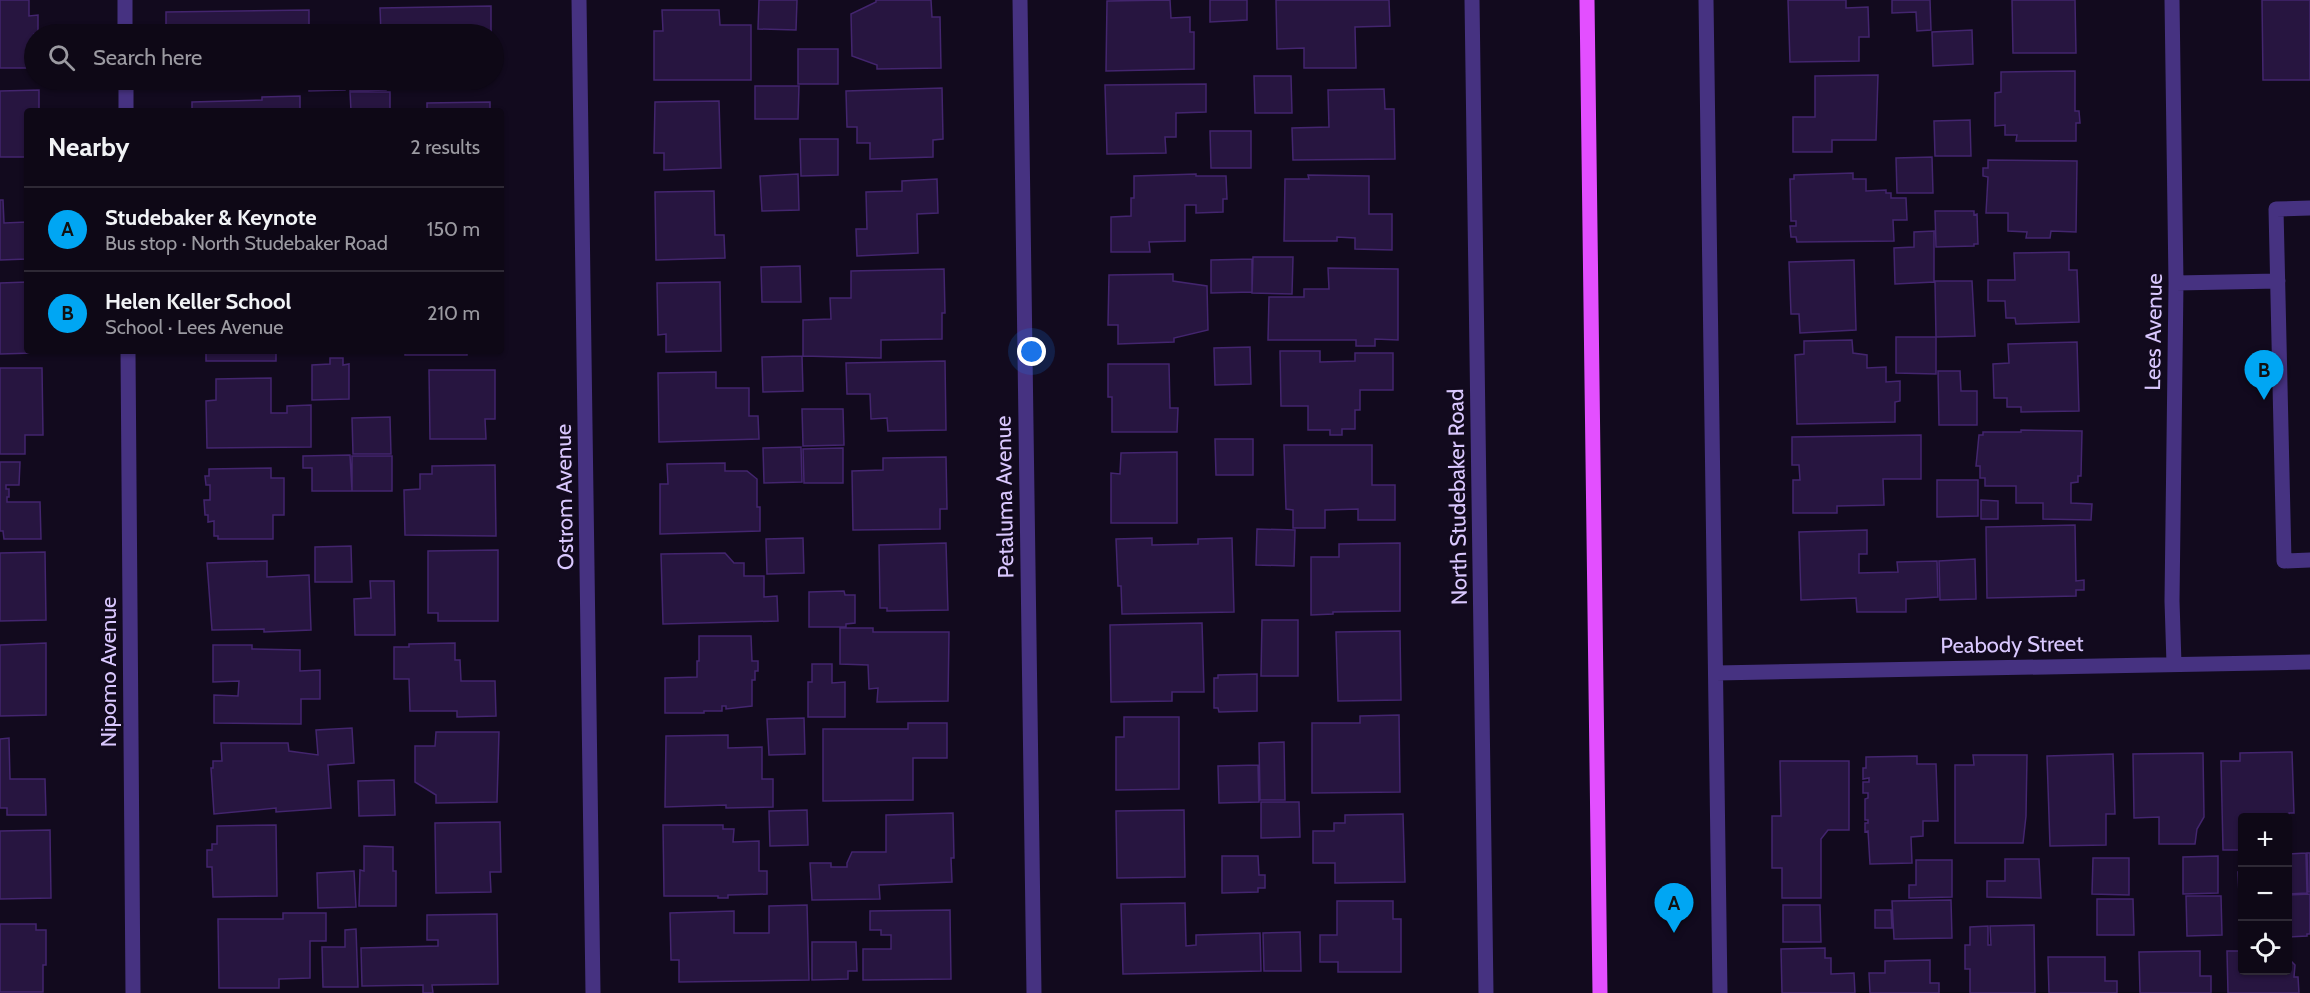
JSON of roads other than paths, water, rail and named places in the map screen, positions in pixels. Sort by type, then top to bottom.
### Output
[{"type":"main road","points":[[1587,0],[1600,993]]},
{"type":"street","points":[[125,0],[125,24]]},
{"type":"street","name":"Ostrom Avenue","points":[[579,0],[593,993]]},
{"type":"street","name":"Petaluma Avenue","points":[[1020,0],[1034,993]]},
{"type":"street","name":"North Studebaker Road","points":[[1472,0],[1486,993]]},
{"type":"street","points":[[1706,0],[1720,993]]},
{"type":"street","name":"Lees Avenue","points":[[2172,0],[2176,284],[2172,601],[2174,664]]},
{"type":"street","points":[[126,90],[126,108]]},
{"type":"street","points":[[2310,208],[2276,209],[2284,561],[2310,560]]},
{"type":"street","points":[[2176,284],[2278,281]]},
{"type":"street","name":"Nipomo Avenue","points":[[128,354],[133,993]]},
{"type":"street","name":"Peabody Street","points":[[1716,673],[2310,662]]},
{"type":"place","name":"Helen Keller School","points":[[2264,400]]},
{"type":"place","name":"Studebaker & Keynote","points":[[1674,933]]}]
